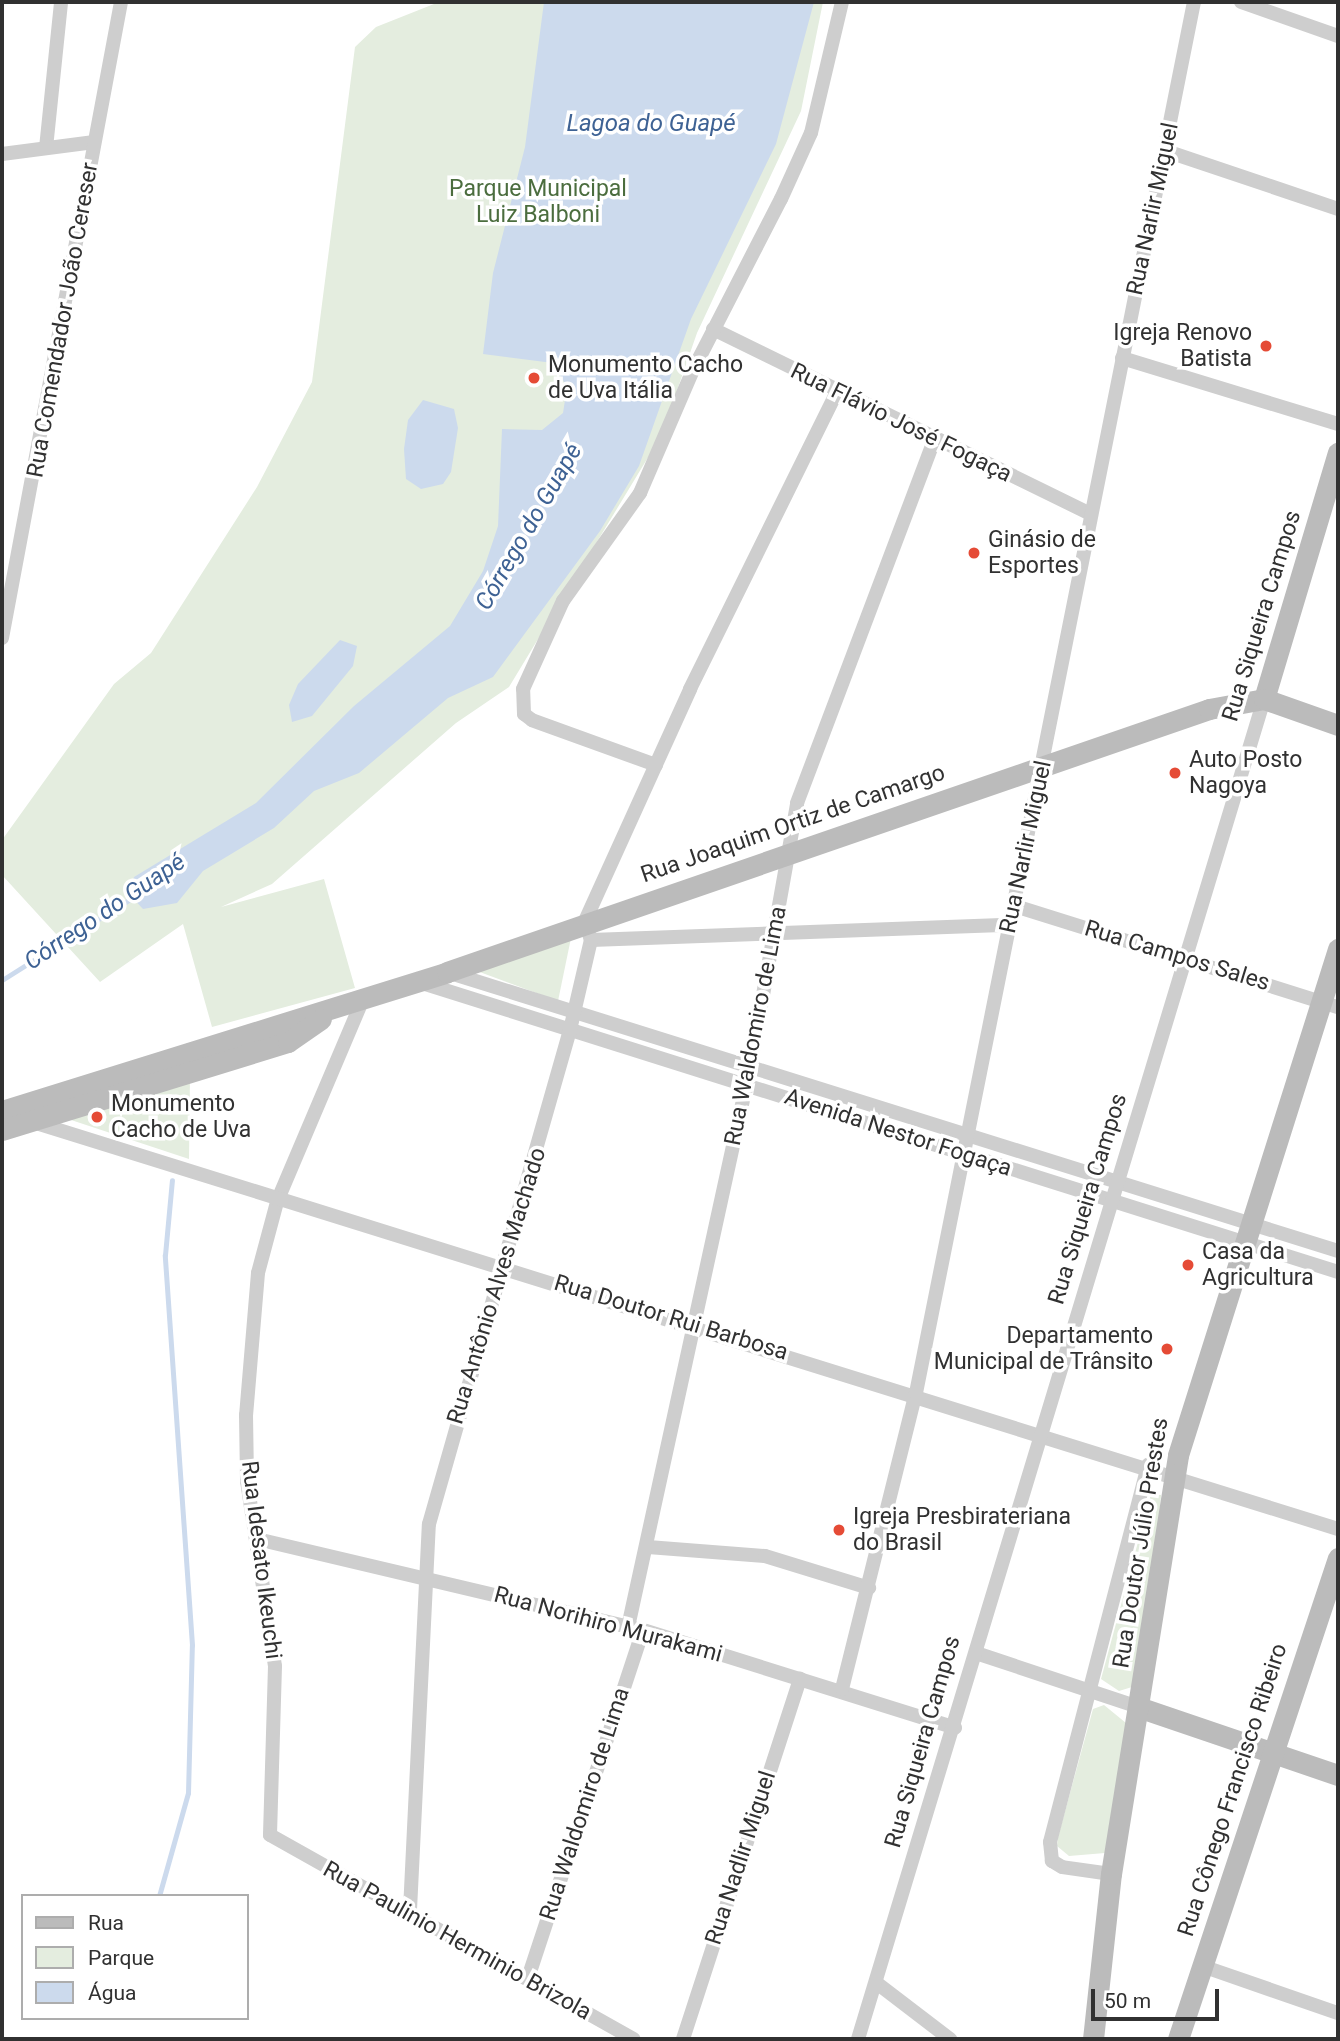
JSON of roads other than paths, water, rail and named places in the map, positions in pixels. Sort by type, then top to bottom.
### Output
[{"type":"main road","name":"Rua Siqueira Campos","points":[[1264,699],[1338,453]]},
{"type":"main road","name":"Rua Joaquim Ortiz de Camargo","points":[[2,1111],[588,930],[787,854],[1209,709],[1264,699]]},
{"type":"main road","points":[[1264,699],[1338,724]]},
{"type":"main road","name":"Rua Doutor Júlio Prestes","points":[[1093,2039],[1111,1874],[1141,1708],[1175,1474],[1250,1234],[1330,1005],[1338,949]]},
{"type":"main road","name":"Rua Joaquim Ortiz de Camargo","points":[[2,1130],[288,1042],[340,1006]]},
{"type":"main road","name":"Rua Cônego Francisco Ribeiro","points":[[1178,2039],[1271,1752],[1338,1558]]},
{"type":"main road","points":[[1141,1708],[1338,1775]]},
{"type":"street","points":[[46,148],[61,2]]},
{"type":"street","name":"Rua Comendador João Cereser","points":[[2,638],[121,2]]},
{"type":"street","points":[[656,765],[532,720],[524,714],[523,689],[563,601],[640,493],[713,329],[811,133],[842,2]]},
{"type":"street","name":"Rua Narlir Miguel","points":[[842,1689],[916,1393],[1009,925],[1044,767],[1091,514],[1194,2]]},
{"type":"street","points":[[1241,2],[1338,36]]},
{"type":"street","points":[[2,154],[93,142]]},
{"type":"street","points":[[1166,151],[1338,209]]},
{"type":"street","name":"Rua Flávio José Fogaça","points":[[713,329],[934,441],[1091,514]]},
{"type":"street","points":[[1122,358],[1338,424]]},
{"type":"street","name":"Rua Antônio Alves Machado","points":[[410,1910],[424,1578],[440,1475],[506,1269],[574,1015],[588,930],[690,689],[837,392]]},
{"type":"street","name":"Rua Waldomiro de Lima","points":[[628,1627],[648,1547],[750,1068],[777,934],[787,854],[814,749],[934,441]]},
{"type":"street","name":"Rua Siqueira Campos","points":[[858,2039],[878,1984],[1042,1433],[1121,1184],[1264,699]]},
{"type":"street","name":"Rua Campos Sales","points":[[1015,906],[1188,958],[1330,1005]]},
{"type":"street","points":[[588,930],[777,934],[1009,925]]},
{"type":"street","name":"Avenida Nestor Fogaça","points":[[447,972],[574,1015],[1121,1184],[1250,1234],[1338,1272]]},
{"type":"street","name":"Avenida Nestor Fogaça","points":[[418,981],[1115,1203],[1338,1251]]},
{"type":"street","name":"Rua Idesato Ikeuchi","points":[[279,1844],[268,1823],[275,1666],[247,1481],[247,1403],[258,1273],[277,1202],[363,999]]},
{"type":"street","points":[[845,1116],[850,1099]]},
{"type":"street","name":"Rua Doutor Rui Barbosa","points":[[2,1111],[277,1202],[694,1324],[1148,1465],[1338,1529]]},
{"type":"street","points":[[902,1134],[908,1117]]},
{"type":"street","points":[[1111,1874],[1062,1867],[1049,1852],[1148,1465]]},
{"type":"street","name":"Rua Norihiro Murakami","points":[[257,1539],[643,1630],[842,1689],[955,1728]]},
{"type":"street","points":[[648,1547],[765,1556],[869,1588]]},
{"type":"street","name":"Rua Waldomiro de Lima","points":[[528,1978],[643,1630]]},
{"type":"street","points":[[976,1653],[1141,1708]]},
{"type":"street","name":"Rua Nadlir Miguel","points":[[683,2039],[800,1678]]},
{"type":"street","name":"Rua Paulinio Herminio Brizola","points":[[279,1844],[410,1910],[634,2039]]},
{"type":"street","points":[[1202,1966],[1338,2013]]},
{"type":"street","points":[[878,1984],[950,2039]]},
{"type":"water","name":"Lagoa do Guapé","points":[[544,2],[814,2],[776,144],[691,319],[639,466],[600,531],[493,677],[448,698],[359,773],[314,791],[274,828],[203,871],[177,903],[143,909],[128,893],[134,877],[256,803],[354,706],[450,626],[483,571],[498,526],[502,429],[542,430],[563,413],[567,387],[553,363],[483,354],[493,273],[525,147]]},
{"type":"water","points":[[423,400],[454,409],[458,428],[451,472],[443,484],[421,489],[406,479],[404,449],[408,420]]},
{"type":"water","points":[[340,640],[357,646],[353,666],[312,716],[292,722],[289,705],[298,684]]},
{"type":"waterway","name":"Córrego do Guapé","points":[[2,980],[135,896]]},
{"type":"waterway","points":[[160,1894],[188,1793],[192,1645],[165,1255],[172,1180]]},
{"type":"place","name":"Igreja Renovo Batista","points":[[1266,346]]},
{"type":"place","name":"Monumento Cacho de Uva Itália","points":[[534,378]]},
{"type":"place","name":"Ginásio de Esportes","points":[[974,553]]},
{"type":"place","name":"Auto Posto Nagoya","points":[[1175,773]]},
{"type":"place","name":"Monumento Cacho de Uva","points":[[97,1117]]},
{"type":"place","name":"Casa da Agricultura","points":[[1188,1265]]},
{"type":"place","name":"Departamento Municipal de Trânsito","points":[[1167,1349]]},
{"type":"place","name":"Igreja Presbirateriana do Brasil","points":[[839,1530]]},
{"type":"park label","name":"Parque Municipal Luiz Balboni","points":[[538,202]]}]
